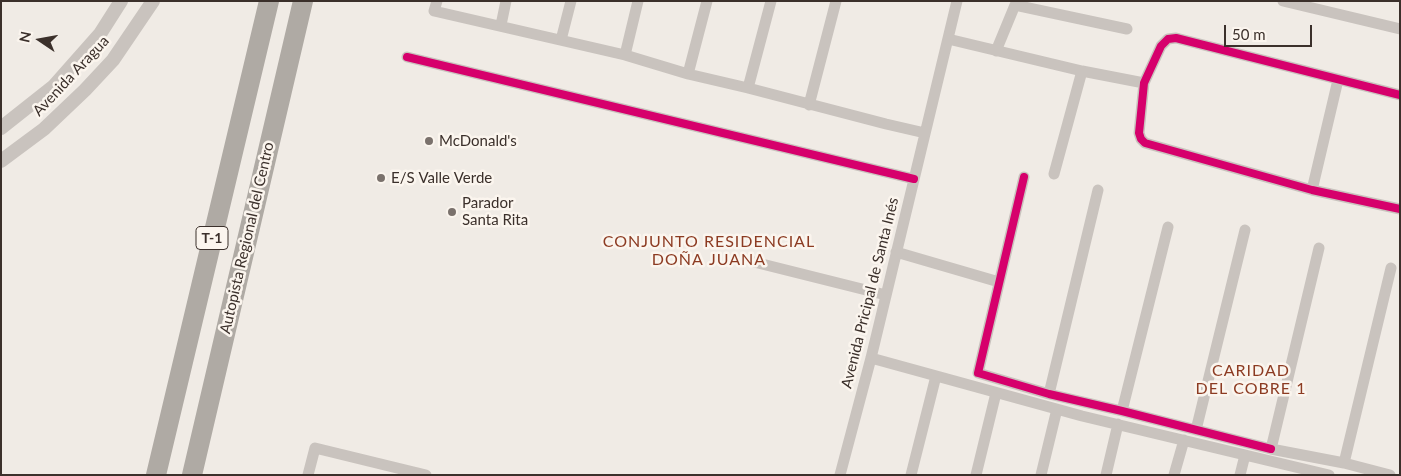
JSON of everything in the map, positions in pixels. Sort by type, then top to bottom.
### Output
[{"type":"highway","name":"T-1","points":[[156,475],[269,1]]},
{"type":"highway","name":"Autopista Regional del Centro","points":[[192,475],[303,1]]},
{"type":"street","name":"Avenida Aragua","points":[[1,128],[54,86],[100,34],[121,1]]},
{"type":"street","name":"Avenida Aragua","points":[[1,160],[44,128],[85,90],[113,60],[152,1]]},
{"type":"street","points":[[437,1],[434,10],[625,55],[688,74],[925,132]]},
{"type":"street","points":[[500,25],[506,1]]},
{"type":"street","points":[[561,40],[571,1]]},
{"type":"street","points":[[625,55],[638,1]]},
{"type":"street","points":[[688,74],[707,1]]},
{"type":"street","points":[[748,88],[771,1]]},
{"type":"street","points":[[809,105],[836,1]]},
{"type":"street","name":"Avenida Pricipal de Santa Inés","points":[[840,475],[871,358],[957,1]]},
{"type":"street","points":[[1283,1],[1400,28]]},
{"type":"street","points":[[996,51],[1015,3],[1127,30]]},
{"type":"street","points":[[1400,95],[1176,38],[1168,39],[1161,46],[1144,84],[1139,133],[1145,143],[1312,190],[1400,209]]},
{"type":"street","points":[[948,39],[1144,84]]},
{"type":"street","points":[[407,57],[914,179]]},
{"type":"street","points":[[1054,174],[1082,71]]},
{"type":"street","points":[[1312,190],[1338,80]]},
{"type":"street","points":[[1024,177],[978,372],[1049,394],[1271,449],[1344,463],[1390,475]]},
{"type":"street","points":[[1049,394],[1098,190]]},
{"type":"street","points":[[1122,411],[1168,227]]},
{"type":"street","points":[[1196,430],[1245,230]]},
{"type":"street","points":[[1271,449],[1319,248]]},
{"type":"street","points":[[896,252],[999,282]]},
{"type":"street","points":[[754,262],[886,295]]},
{"type":"street","points":[[1344,463],[1391,268]]},
{"type":"street","points":[[871,358],[1057,409],[1245,455],[1306,472],[1329,475]]},
{"type":"street","points":[[911,475],[936,376]]},
{"type":"street","points":[[976,475],[996,392]]},
{"type":"street","points":[[1041,475],[1057,409]]},
{"type":"street","points":[[1106,475],[1118,424]]},
{"type":"street","points":[[1174,475],[1184,440]]},
{"type":"street","points":[[308,475],[315,448],[396,471],[426,475]]},
{"type":"street","points":[[1240,475],[1245,455]]},
{"type":"cycle path","points":[[1400,95],[1176,38],[1168,39],[1161,46],[1144,83],[1139,133],[1145,143],[1312,190],[1400,209]]},
{"type":"cycle path","points":[[407,57],[914,179]]},
{"type":"cycle path","points":[[1024,177],[978,373],[1049,394],[1271,449]]},
{"type":"place","name":"McDonald's","points":[[429,141]]},
{"type":"place","name":"E/S Valle Verde","points":[[381,178]]},
{"type":"place","name":"Parador Santa Rita","points":[[452,212]]},
{"type":"district","name":"CONJUNTO RESIDENCIAL DOÑA JUANA","points":[[709,251]]},
{"type":"district","name":"CARIDAD DEL COBRE 1","points":[[1251,380]]}]
